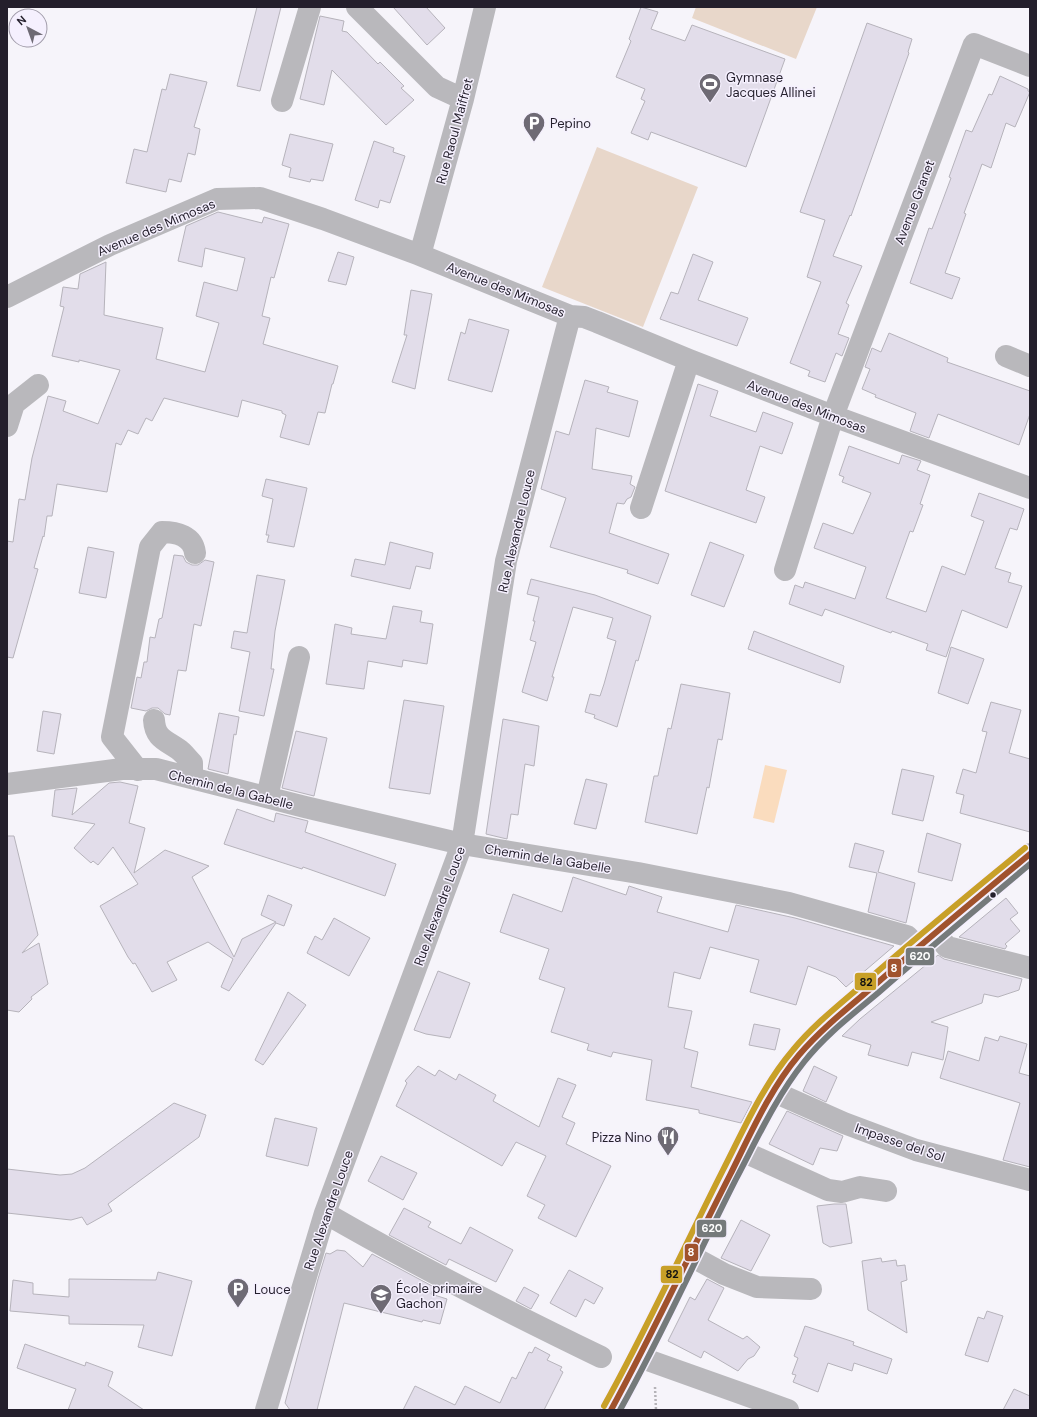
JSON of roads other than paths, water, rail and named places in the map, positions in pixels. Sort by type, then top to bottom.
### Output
[{"type":"main road","points":[[611,1410],[632,1372],[742,1151],[774,1092],[799,1055],[824,1029],[918,947],[1030,854]]},
{"type":"street","points":[[282,101],[310,7]]},
{"type":"street","points":[[357,7],[436,87],[463,99]]},
{"type":"street","name":"Rue Raoul Maiffret","points":[[420,255],[463,99],[485,7]]},
{"type":"street","name":"Avenue Granet","points":[[833,416],[974,44],[1030,66]]},
{"type":"street","name":"Avenue des Mimosas","points":[[7,297],[110,245],[217,199],[260,198],[323,219],[420,255],[570,316],[584,317],[833,416],[1030,488]]},
{"type":"street","name":"Rue Alexandre Louce","points":[[266,1410],[325,1213],[462,844],[506,561],[570,316]]},
{"type":"street","points":[[1006,356],[1030,366]]},
{"type":"street","points":[[641,508],[689,360]]},
{"type":"street","points":[[7,426],[14,404],[38,384]]},
{"type":"street","points":[[785,570],[833,416]]},
{"type":"street","points":[[138,770],[112,737],[150,547],[162,532],[174,532],[186,537],[194,545],[195,553]]},
{"type":"street","points":[[267,798],[299,657]]},
{"type":"street","points":[[154,720],[154,727],[158,735],[180,750],[192,763],[192,778]]},
{"type":"street","name":"Chemin de la Gabelle","points":[[7,784],[122,770],[156,769],[267,798],[462,844],[638,873],[789,903],[907,936],[918,947]]},
{"type":"street","points":[[935,933],[947,947],[1030,968]]},
{"type":"street","name":"Impasse del Sol","points":[[774,1092],[844,1123],[916,1150],[1030,1180]]},
{"type":"street","points":[[742,1151],[828,1190],[842,1192],[860,1187],[886,1191]]},
{"type":"street","points":[[325,1213],[378,1244],[485,1301],[601,1358]]},
{"type":"street","points":[[689,1255],[724,1274],[757,1286],[811,1289]]},
{"type":"street","points":[[639,1357],[788,1410]]},
{"type":"place","name":"Gymnase Jacques Allinei","points":[[710,104]]},
{"type":"place","name":"Pepino","points":[[534,142]]},
{"type":"place","name":"Pizza Nino","points":[[668,1156]]},
{"type":"place","name":"Louce","points":[[238,1308]]},
{"type":"place","name":"École primaire Gachon","points":[[381,1314]]}]
